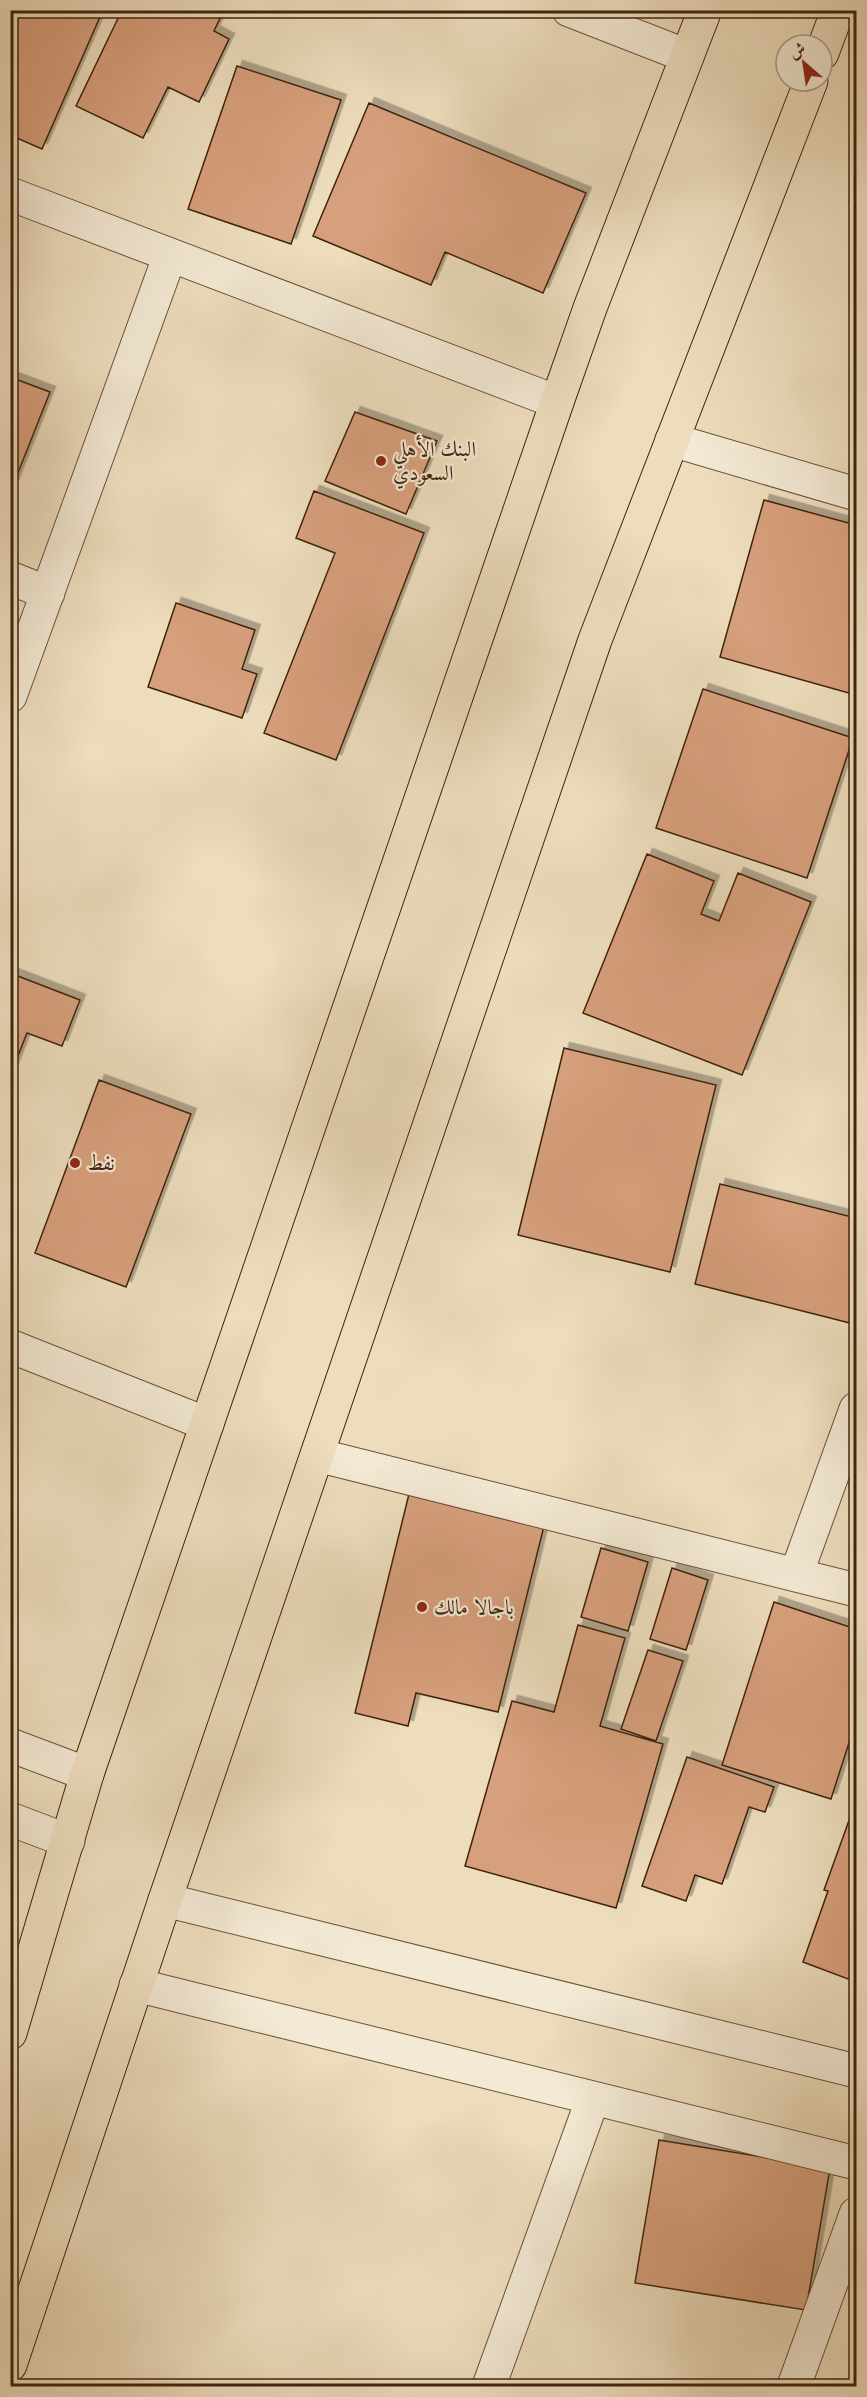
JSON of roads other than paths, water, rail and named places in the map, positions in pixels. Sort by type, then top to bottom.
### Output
[{"type":"main road","points":[[10,2033],[87,1774],[557,402],[590,308],[705,10]]},
{"type":"main road","points":[[829,33],[838,10]]},
{"type":"main road","points":[[10,2365],[136,1985],[595,640],[806,93]]},
{"type":"street","points":[[569,10],[687,56]]},
{"type":"street","points":[[10,194],[557,402]]},
{"type":"street","points":[[10,696],[170,255]]},
{"type":"street","points":[[672,440],[856,494]]},
{"type":"street","points":[[10,578],[48,593]]},
{"type":"street","points":[[10,1346],[207,1424]]},
{"type":"street","points":[[796,1575],[856,1409]]},
{"type":"street","points":[[317,1455],[856,1590]]},
{"type":"street","points":[[10,1745],[87,1774]]},
{"type":"street","points":[[10,1819],[68,1840]]},
{"type":"street","points":[[165,1900],[856,2071]]},
{"type":"street","points":[[136,1985],[856,2163]]},
{"type":"street","points":[[489,2386],[593,2098]]},
{"type":"street","points":[[794,2386],[856,2214]]},
{"type":"place","name":"البنك الأهلي السعودي","points":[[381,461]]},
{"type":"place","name":"نفط","points":[[75,1163]]},
{"type":"place","name":"باجالا مالك","points":[[422,1607]]}]
